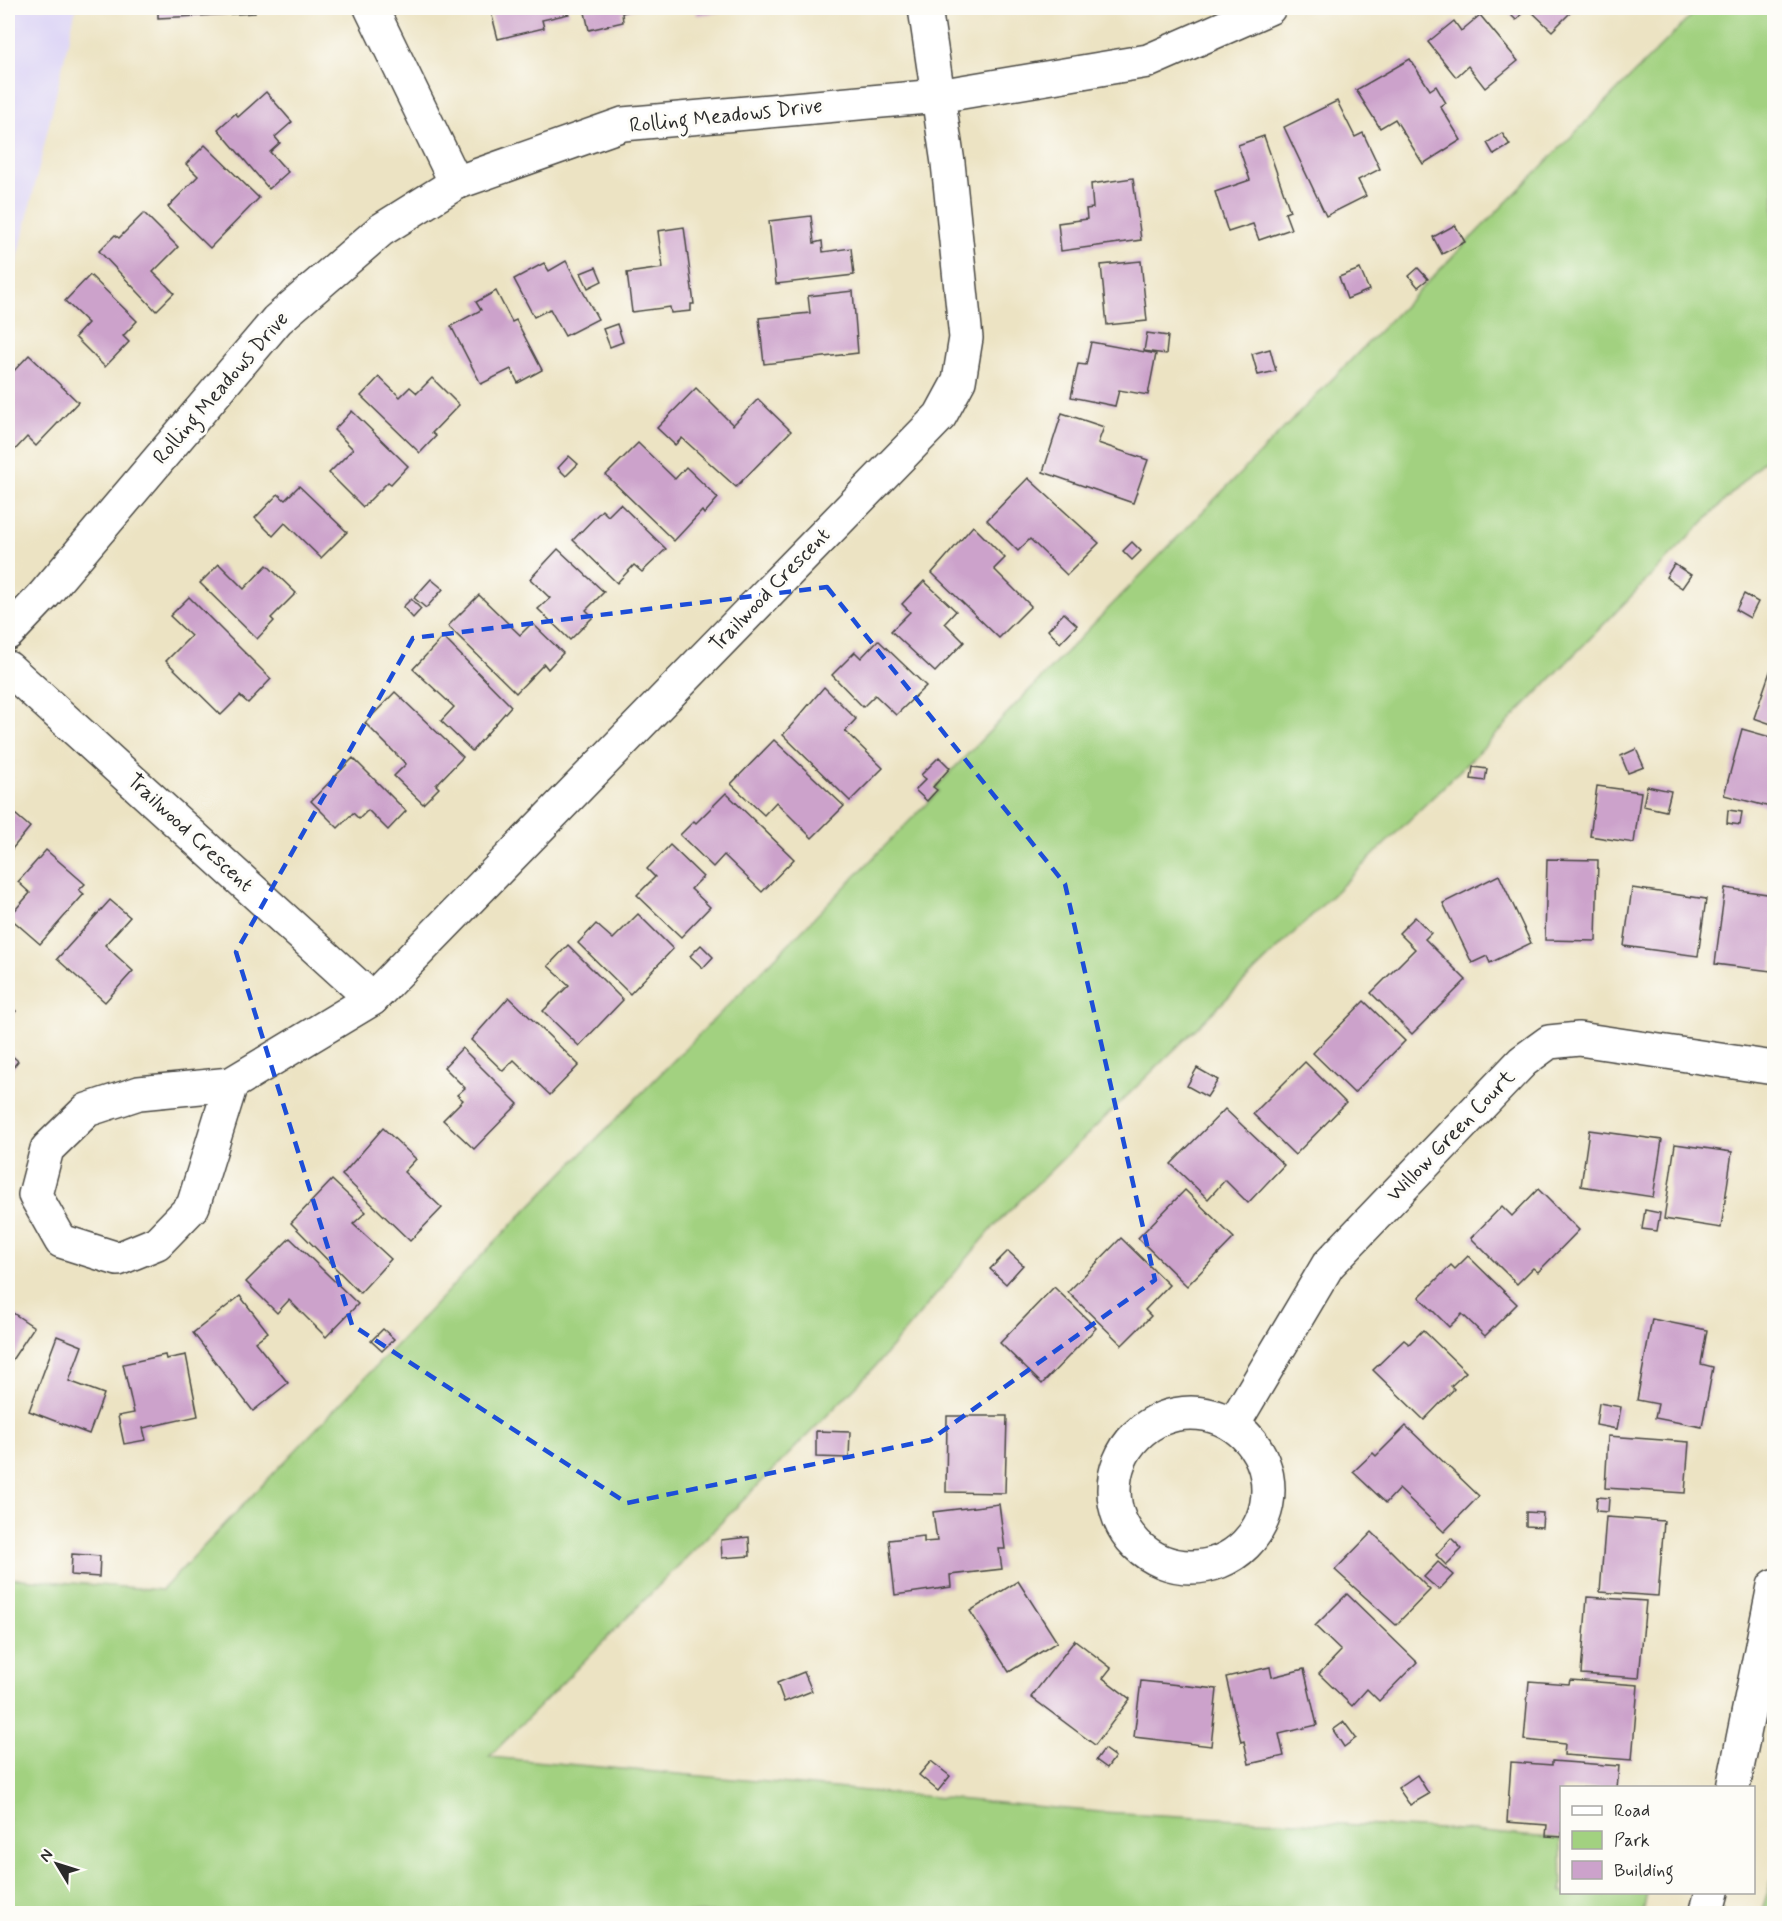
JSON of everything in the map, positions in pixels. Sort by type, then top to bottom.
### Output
[{"type":"street","points":[[371,8],[456,183]]},
{"type":"street","name":"Trailwood Crescent","points":[[231,1084],[193,1206],[157,1243],[118,1259],[61,1241],[35,1195],[47,1149],[87,1110],[139,1093],[231,1084],[372,999],[940,417],[959,381],[966,338],[948,163],[925,8]]},
{"type":"street","name":"Rolling Meadows Drive","points":[[8,633],[44,595],[277,320],[381,230],[456,183],[623,124],[938,96],[1148,61],[1269,8]]},
{"type":"street","name":"Trailwood Crescent","points":[[8,668],[372,999]]},
{"type":"street","name":"Willow Green Court","points":[[1233,1425],[1328,1265],[1523,1061],[1549,1042],[1579,1039],[1774,1068]]},
{"type":"street","points":[[1201,1413],[1233,1425],[1252,1442],[1265,1466],[1268,1504],[1264,1519],[1249,1542],[1222,1561],[1194,1568],[1173,1566],[1148,1555],[1135,1545],[1120,1523],[1114,1490],[1116,1469],[1128,1445],[1141,1431],[1164,1417],[1201,1413]]},
{"type":"street","points":[[1733,1786],[1774,1589]]},
{"type":"street","points":[[1706,1914],[1712,1894]]},
{"type":"highlighted area","points":[[827,587],[1065,884],[1155,1280],[930,1440],[627,1503],[352,1325],[236,952],[413,638]]},
{"type":"shaded area","points":[[8,8],[76,8],[8,301]]},
{"type":"green space","points":[[1699,8],[1774,8],[1774,450],[1484,747],[997,1223],[874,1368],[489,1757],[1100,1812],[1461,1830],[1560,1839],[1560,1894],[1647,1894],[1643,1913],[8,1913],[8,1578],[162,1590],[487,1250],[939,791],[936,787],[1412,298]]},
{"type":"green space","points":[[1774,1873],[1774,1913],[1761,1913]]},
{"type":"building","points":[[158,8],[255,8],[255,13],[158,18]]},
{"type":"building","points":[[490,8],[568,8],[569,14],[542,20],[544,28],[498,39]]},
{"type":"building","points":[[584,8],[639,8],[622,13],[623,22],[589,30]]},
{"type":"building","points":[[696,8],[731,8],[732,11],[697,15]]},
{"type":"building","points":[[1504,8],[1527,8],[1516,20]]},
{"type":"building","points":[[1528,8],[1575,8],[1552,31]]},
{"type":"building","points":[[1480,15],[1518,61],[1485,88],[1468,66],[1456,77],[1428,42],[1454,21],[1461,31]]},
{"type":"building","points":[[1410,59],[1430,90],[1436,86],[1446,103],[1440,106],[1461,140],[1423,164],[1395,119],[1380,128],[1356,90]]},
{"type":"building","points":[[266,92],[292,122],[275,137],[280,143],[270,152],[288,172],[269,189],[218,129],[236,113],[238,117]]},
{"type":"building","points":[[1337,101],[1355,137],[1363,133],[1380,169],[1358,180],[1366,196],[1326,216],[1284,127]]},
{"type":"building","points":[[1502,133],[1510,145],[1494,155],[1487,143]]},
{"type":"building","points":[[1264,136],[1290,211],[1285,213],[1291,229],[1259,240],[1253,224],[1228,232],[1215,192],[1250,180],[1238,145]]},
{"type":"building","points":[[205,145],[259,198],[210,248],[168,207],[198,176],[186,164]]},
{"type":"building","points":[[1133,178],[1141,240],[1061,251],[1058,223],[1087,219],[1086,209],[1093,208],[1091,184]]},
{"type":"building","points":[[144,213],[178,247],[153,272],[174,293],[156,311],[99,251],[115,235],[119,238]]},
{"type":"building","points":[[811,216],[814,243],[822,241],[823,252],[851,248],[854,275],[776,284],[769,221]]},
{"type":"building","points":[[1455,225],[1465,242],[1442,254],[1433,237]]},
{"type":"building","points":[[684,227],[694,304],[691,304],[691,311],[671,313],[670,307],[632,312],[627,273],[663,268],[658,231]]},
{"type":"building","points":[[566,261],[598,319],[565,336],[550,309],[534,317],[514,279],[544,263],[549,271]]},
{"type":"building","points":[[1141,261],[1147,321],[1107,325],[1101,265]]},
{"type":"building","points":[[596,267],[602,281],[588,288],[581,273]]},
{"type":"building","points":[[1418,268],[1428,279],[1418,287],[1409,276]]},
{"type":"building","points":[[1360,269],[1369,290],[1347,299],[1339,277]]},
{"type":"building","points":[[90,275],[137,321],[123,336],[129,342],[105,367],[75,337],[88,323],[65,301]]},
{"type":"building","points":[[496,291],[512,322],[516,320],[542,370],[518,383],[511,369],[481,384],[451,326],[481,310],[476,302]]},
{"type":"building","points":[[853,291],[858,353],[764,364],[759,318],[810,313],[808,296]]},
{"type":"building","points":[[617,324],[623,342],[610,347],[603,329]]},
{"type":"building","points":[[1147,333],[1168,336],[1166,354],[1144,351]]},
{"type":"building","points":[[1091,342],[1156,354],[1148,395],[1119,390],[1115,406],[1071,397],[1078,364],[1086,365]]},
{"type":"building","points":[[1270,349],[1276,371],[1258,375],[1252,354]]},
{"type":"building","points":[[29,355],[78,402],[36,446],[27,437],[13,452],[8,447],[8,377]]},
{"type":"building","points":[[379,377],[400,397],[410,387],[417,393],[432,378],[459,405],[432,433],[436,436],[420,453],[361,396]]},
{"type":"building","points":[[696,388],[733,425],[758,399],[791,431],[736,487],[682,438],[675,445],[657,428]]},
{"type":"building","points":[[352,411],[408,466],[391,484],[388,482],[363,507],[329,473],[353,449],[334,430]]},
{"type":"building","points":[[1062,413],[1104,427],[1098,443],[1148,460],[1133,503],[1043,472]]},
{"type":"building","points":[[638,443],[675,479],[686,467],[718,498],[704,514],[702,511],[674,541],[606,475]]},
{"type":"building","points":[[569,456],[578,464],[566,476],[558,468]]},
{"type":"building","points":[[1028,478],[1099,543],[1067,575],[1030,539],[1018,551],[987,520]]},
{"type":"building","points":[[299,486],[347,532],[321,558],[285,523],[273,536],[255,518],[278,494],[285,500]]},
{"type":"building","points":[[620,504],[666,549],[642,572],[634,565],[617,583],[573,540],[602,510],[608,516]]},
{"type":"building","points":[[973,526],[1005,558],[994,569],[1031,606],[999,638],[932,573]]},
{"type":"building","points":[[1132,542],[1141,551],[1132,560],[1123,551]]},
{"type":"building","points":[[558,549],[604,592],[586,610],[593,617],[570,640],[538,609],[550,598],[530,579]]},
{"type":"building","points":[[219,564],[244,589],[267,565],[296,593],[271,618],[274,621],[257,639],[200,583]]},
{"type":"building","points":[[1674,564],[1691,575],[1682,588],[1666,577]]},
{"type":"building","points":[[431,579],[443,589],[426,608],[414,598]]},
{"type":"building","points":[[924,581],[956,611],[945,623],[964,642],[935,672],[891,631],[910,612],[902,604]]},
{"type":"building","points":[[1744,594],[1758,602],[1750,618],[1736,610]]},
{"type":"building","points":[[479,595],[520,635],[532,623],[563,653],[548,669],[544,664],[516,693],[448,626]]},
{"type":"building","points":[[189,597],[271,679],[248,703],[240,696],[221,715],[166,661],[191,636],[170,616]]},
{"type":"building","points":[[411,599],[421,609],[413,618],[403,607]]},
{"type":"building","points":[[1064,613],[1077,625],[1060,643],[1048,630]]},
{"type":"building","points":[[443,637],[511,706],[472,751],[441,721],[454,707],[413,669]]},
{"type":"building","points":[[878,640],[926,686],[896,715],[875,695],[863,707],[832,675],[855,652],[861,658]]},
{"type":"building","points":[[1774,660],[1774,725],[1754,718]]},
{"type":"building","points":[[824,687],[856,719],[845,731],[883,768],[850,801],[783,735]]},
{"type":"building","points":[[395,692],[463,757],[436,785],[439,788],[423,804],[394,776],[406,764],[365,723]]},
{"type":"building","points":[[1742,729],[1774,738],[1774,808],[1724,795]]},
{"type":"building","points":[[774,740],[844,806],[812,838],[776,802],[764,815],[731,784]]},
{"type":"building","points":[[1636,749],[1644,767],[1628,773],[1621,756]]},
{"type":"building","points":[[939,757],[950,768],[933,787],[937,790],[927,801],[915,790],[926,779],[921,775]]},
{"type":"building","points":[[353,758],[406,811],[388,830],[368,810],[359,819],[353,813],[338,828],[311,801]]},
{"type":"building","points":[[1473,767],[1487,769],[1485,781],[1471,779]]},
{"type":"building","points":[[1597,786],[1641,792],[1634,843],[1590,836]]},
{"type":"building","points":[[1647,786],[1671,791],[1666,811],[1643,806]]},
{"type":"building","points":[[726,793],[794,859],[762,892],[724,855],[713,867],[680,835],[694,821],[696,823]]},
{"type":"building","points":[[8,808],[30,827],[8,854]]},
{"type":"building","points":[[1728,810],[1742,812],[1740,825],[1727,823]]},
{"type":"building","points":[[670,845],[703,877],[691,889],[710,907],[681,937],[637,895],[655,877],[647,869]]},
{"type":"building","points":[[46,850],[85,884],[79,890],[84,894],[40,944],[9,917],[30,893],[18,882]]},
{"type":"building","points":[[1547,859],[1598,860],[1596,941],[1545,940]]},
{"type":"building","points":[[1499,875],[1531,943],[1490,963],[1487,956],[1472,963],[1443,903]]},
{"type":"building","points":[[1632,888],[1706,899],[1698,956],[1624,946]]},
{"type":"building","points":[[1725,888],[1774,895],[1774,949],[1771,971],[1715,964]]},
{"type":"building","points":[[110,900],[130,917],[105,945],[133,971],[105,1002],[57,959]]},
{"type":"building","points":[[638,914],[673,949],[630,994],[578,943],[596,924],[613,939]]},
{"type":"building","points":[[1415,917],[1431,933],[1425,939],[1466,980],[1412,1034],[1371,993],[1415,949],[1399,933]]},
{"type":"building","points":[[568,945],[623,1000],[579,1046],[543,1011],[569,985],[548,966]]},
{"type":"building","points":[[701,945],[713,957],[703,968],[690,956]]},
{"type":"building","points":[[509,997],[579,1065],[550,1095],[514,1060],[503,1071],[471,1040]]},
{"type":"building","points":[[1364,1001],[1405,1041],[1354,1093],[1313,1053]]},
{"type":"building","points":[[8,1004],[16,1011],[8,1020]]},
{"type":"building","points":[[462,1048],[518,1104],[474,1149],[443,1120],[463,1100],[457,1095],[465,1088],[444,1067]]},
{"type":"building","points":[[8,1052],[18,1061],[8,1074]]},
{"type":"building","points":[[1305,1062],[1346,1103],[1295,1155],[1253,1114]]},
{"type":"building","points":[[1197,1068],[1218,1080],[1207,1097],[1187,1086]]},
{"type":"building","points":[[1225,1109],[1284,1165],[1248,1203],[1225,1180],[1208,1199],[1171,1164]]},
{"type":"building","points":[[383,1128],[416,1159],[404,1172],[442,1208],[410,1241],[342,1175]]},
{"type":"building","points":[[1589,1130],[1662,1140],[1653,1197],[1581,1186]]},
{"type":"building","points":[[1675,1144],[1732,1152],[1721,1228],[1664,1219]]},
{"type":"building","points":[[332,1180],[366,1212],[353,1224],[391,1259],[360,1293],[291,1223]]},
{"type":"building","points":[[1538,1189],[1579,1230],[1538,1272],[1533,1268],[1517,1284],[1471,1238],[1502,1206],[1512,1216]]},
{"type":"building","points":[[1185,1190],[1234,1238],[1187,1286],[1138,1238]]},
{"type":"building","points":[[1645,1210],[1660,1213],[1657,1231],[1642,1229]]},
{"type":"building","points":[[290,1238],[358,1304],[326,1337],[289,1300],[277,1313],[246,1282]]},
{"type":"building","points":[[1121,1238],[1169,1285],[1145,1310],[1151,1316],[1122,1345],[1068,1292]]},
{"type":"building","points":[[1008,1251],[1023,1265],[1006,1284],[990,1269]]},
{"type":"building","points":[[1468,1256],[1517,1304],[1485,1336],[1462,1314],[1449,1327],[1419,1297],[1451,1265],[1455,1269]]},
{"type":"building","points":[[1054,1287],[1096,1328],[1042,1384],[1000,1343]]},
{"type":"building","points":[[240,1296],[268,1332],[255,1342],[288,1383],[253,1411],[193,1333]]},
{"type":"building","points":[[13,1313],[34,1327],[8,1366],[8,1320]]},
{"type":"building","points":[[1652,1319],[1707,1330],[1701,1364],[1713,1367],[1702,1427],[1655,1418],[1658,1404],[1637,1400]]},
{"type":"building","points":[[383,1329],[394,1339],[382,1351],[371,1341]]},
{"type":"building","points":[[1423,1330],[1466,1372],[1451,1386],[1454,1389],[1424,1420],[1373,1370],[1404,1340],[1409,1344]]},
{"type":"building","points":[[57,1336],[82,1346],[69,1381],[104,1394],[89,1434],[29,1411]]},
{"type":"building","points":[[165,1355],[166,1359],[186,1355],[198,1416],[143,1428],[146,1440],[124,1444],[118,1416],[134,1413],[123,1364]]},
{"type":"building","points":[[1599,1403],[1621,1407],[1617,1429],[1596,1425]]},
{"type":"building","points":[[947,1416],[1007,1416],[1005,1493],[946,1492]]},
{"type":"building","points":[[1406,1426],[1479,1496],[1444,1532],[1399,1489],[1386,1503],[1353,1472],[1373,1453],[1376,1456]]},
{"type":"building","points":[[816,1431],[850,1432],[849,1458],[816,1457]]},
{"type":"building","points":[[1608,1436],[1689,1442],[1685,1493],[1605,1488]]},
{"type":"building","points":[[1597,1497],[1609,1498],[1608,1512],[1596,1511]]},
{"type":"building","points":[[999,1504],[1005,1549],[999,1549],[1002,1569],[950,1575],[951,1587],[895,1595],[889,1540],[924,1536],[924,1542],[937,1541],[933,1512]]},
{"type":"building","points":[[1526,1512],[1543,1513],[1542,1527],[1526,1526]]},
{"type":"building","points":[[1606,1517],[1664,1521],[1658,1596],[1600,1592]]},
{"type":"building","points":[[1372,1532],[1430,1590],[1396,1625],[1335,1570]]},
{"type":"building","points":[[749,1537],[750,1556],[722,1558],[721,1540]]},
{"type":"building","points":[[1451,1538],[1462,1549],[1446,1565],[1436,1555]]},
{"type":"building","points":[[72,1554],[100,1556],[99,1577],[71,1575]]},
{"type":"building","points":[[1438,1562],[1453,1575],[1439,1590],[1424,1577]]},
{"type":"building","points":[[1018,1581],[1057,1642],[1009,1672],[970,1611]]},
{"type":"building","points":[[1347,1594],[1417,1662],[1379,1701],[1367,1689],[1352,1706],[1319,1674],[1341,1651],[1315,1626]]},
{"type":"building","points":[[1587,1597],[1646,1601],[1639,1678],[1581,1674]]},
{"type":"building","points":[[1075,1640],[1111,1668],[1103,1678],[1130,1699],[1095,1745],[1031,1697]]},
{"type":"building","points":[[1270,1667],[1272,1677],[1304,1669],[1317,1725],[1279,1734],[1284,1756],[1249,1764],[1244,1741],[1241,1742],[1226,1677]]},
{"type":"building","points":[[804,1672],[812,1691],[784,1702],[777,1683]]},
{"type":"building","points":[[1570,1680],[1638,1685],[1632,1760],[1564,1755],[1565,1744],[1524,1740],[1529,1681],[1569,1684]]},
{"type":"building","points":[[1141,1681],[1217,1689],[1211,1746],[1134,1737]]},
{"type":"building","points":[[1344,1722],[1356,1738],[1344,1747],[1333,1730]]},
{"type":"building","points":[[1104,1749],[1115,1757],[1107,1768],[1096,1760]]},
{"type":"building","points":[[931,1761],[950,1776],[938,1791],[919,1775]]},
{"type":"building","points":[[1552,1761],[1619,1766],[1617,1786],[1560,1786],[1560,1837],[1546,1836],[1547,1825],[1507,1822],[1511,1762],[1552,1765]]},
{"type":"building","points":[[1417,1775],[1429,1794],[1410,1805],[1398,1788]]}]
